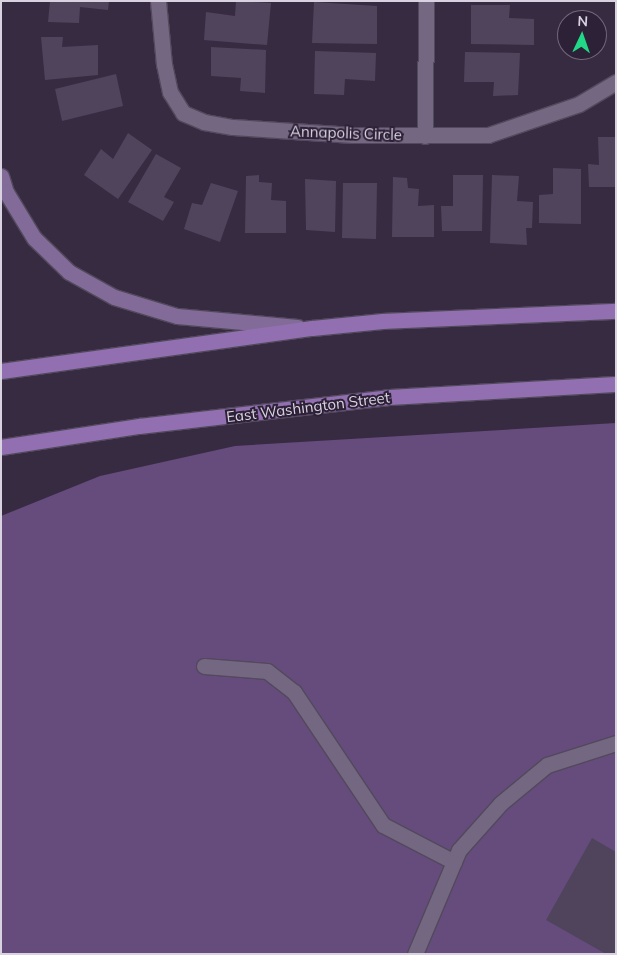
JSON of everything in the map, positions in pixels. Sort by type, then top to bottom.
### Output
[{"type":"main road","points":[[1,176],[6,192],[34,238],[69,272],[114,297],[177,316],[312,328]]},
{"type":"main road","points":[[1,371],[312,328],[384,321],[616,311]]},
{"type":"main road","name":"East Washington Street","points":[[1,447],[139,426],[388,397],[616,384]]},
{"type":"street","name":"Annapolis Circle","points":[[158,1],[164,64],[170,92],[183,113],[204,122],[234,127],[353,135],[488,135],[579,104],[616,82]]},
{"type":"street","points":[[426,1],[426,136]]},
{"type":"street","points":[[204,666],[267,671],[294,692],[383,825],[454,862]]},
{"type":"street","points":[[416,954],[459,850],[501,803],[547,766],[616,743]]},
{"type":"shaded area","points":[[616,423],[616,954],[1,954],[1,516],[100,476],[235,446]]},
{"type":"building","points":[[50,1],[109,1],[108,10],[80,7],[79,23],[48,22]]},
{"type":"building","points":[[236,1],[271,3],[267,45],[204,40],[206,12],[235,16]]},
{"type":"building","points":[[314,2],[377,6],[377,44],[312,43]]},
{"type":"building","points":[[471,5],[510,5],[509,18],[534,19],[534,45],[471,44]]},
{"type":"building","points":[[41,37],[63,37],[62,47],[98,45],[98,75],[45,80]]},
{"type":"building","points":[[211,47],[266,50],[265,93],[240,91],[241,78],[211,76]]},
{"type":"building","points":[[315,51],[376,53],[375,81],[345,79],[344,95],[314,94]]},
{"type":"building","points":[[465,52],[520,53],[518,95],[493,96],[494,82],[464,82]]},
{"type":"building","points":[[116,74],[123,106],[62,121],[55,89]]},
{"type":"building","points":[[128,133],[152,150],[118,199],[84,175],[101,149],[113,159]]},
{"type":"building","points":[[598,137],[616,137],[616,187],[589,187],[588,164],[599,165]]},
{"type":"building","points":[[156,154],[181,168],[164,197],[174,202],[163,221],[128,202]]},
{"type":"building","points":[[553,168],[581,169],[581,224],[539,223],[539,195],[553,194]]},
{"type":"building","points":[[259,175],[259,182],[272,183],[271,200],[286,201],[286,233],[245,233],[246,176]]},
{"type":"building","points":[[453,175],[483,175],[482,231],[442,231],[441,206],[453,206]]},
{"type":"building","points":[[492,175],[519,176],[517,201],[533,202],[532,228],[526,228],[527,245],[490,243]]},
{"type":"building","points":[[393,177],[407,178],[408,188],[419,189],[418,206],[434,205],[434,237],[392,237]]},
{"type":"building","points":[[305,179],[336,181],[335,232],[306,230]]},
{"type":"building","points":[[211,183],[238,191],[220,242],[184,229],[192,203],[202,205]]},
{"type":"building","points":[[343,183],[377,183],[376,239],[342,238]]},
{"type":"building","points":[[592,838],[616,852],[616,954],[606,954],[546,920]]}]
